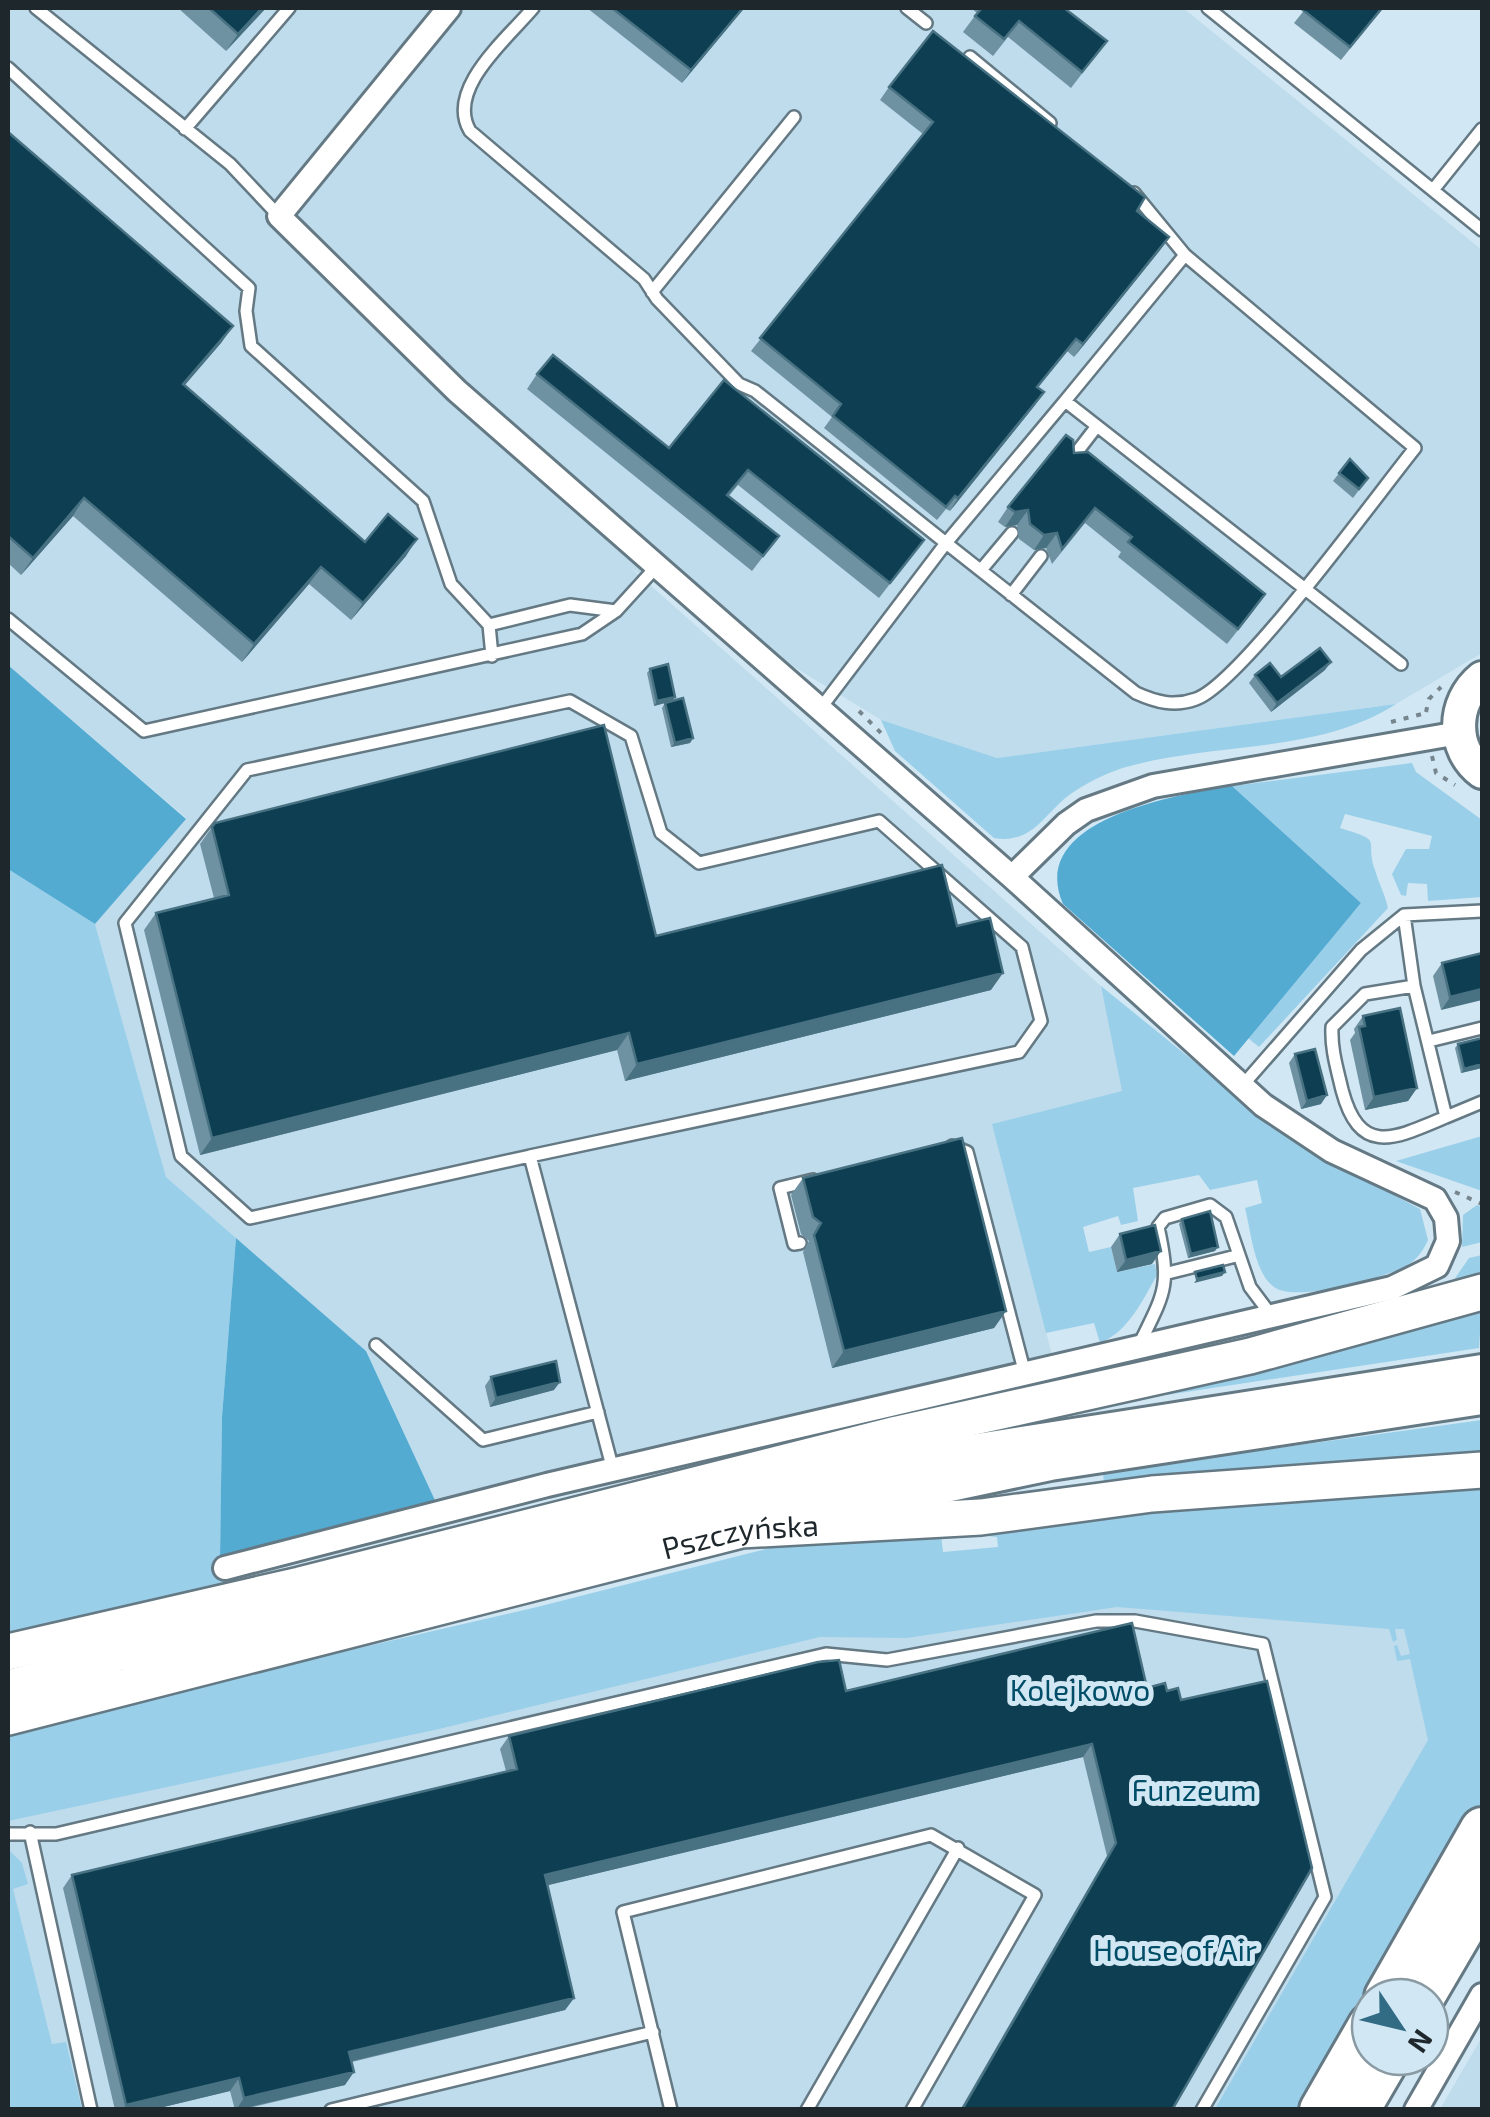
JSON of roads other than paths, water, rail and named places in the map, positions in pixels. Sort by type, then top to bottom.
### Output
[{"type":"highway","points":[[1397,1977],[1482,1829]]},
{"type":"highway","points":[[1435,1977],[1482,1896]]},
{"type":"highway","points":[[1321,2110],[1350,2060]]},
{"type":"highway","points":[[1358,2110],[1377,2077]]},
{"type":"main road","points":[[1482,678],[1466,696],[1459,733],[1464,752],[1482,772]]},
{"type":"main road","points":[[8,1652],[300,1585],[897,1434],[1250,1356],[1482,1292]]},
{"type":"main road","name":"Pszczyńska","points":[[8,1688],[924,1461],[1482,1371]]},
{"type":"main road","name":"Pszczyńska","points":[[8,1717],[741,1530],[1033,1467],[1482,1398]]},
{"type":"main road","points":[[741,1530],[980,1518],[1152,1494],[1343,1477],[1482,1470]]},
{"type":"main road","points":[[67,1673],[300,1585]]},
{"type":"street","points":[[226,1568],[613,1470],[1392,1288],[1437,1266],[1448,1241],[1446,1218],[1435,1199],[1332,1151],[1242,1086],[1012,877],[457,392],[279,216],[449,8]]},
{"type":"street","points":[[1012,877],[1066,824],[1086,810],[1154,786],[1459,733]]},
{"type":"street","points":[[1416,2110],[1482,1995]]},
{"type":"lane","points":[[36,8],[230,164],[279,216]]},
{"type":"lane","points":[[184,130],[289,8]]},
{"type":"lane","points":[[534,8],[475,77],[464,97],[462,118],[470,131],[644,279],[738,384],[755,392],[1136,694],[1160,704],[1195,700],[1222,684],[1415,448],[1185,256],[1119,180]]},
{"type":"lane","points":[[907,8],[926,23]]},
{"type":"lane","points":[[1208,8],[1482,230]]},
{"type":"lane","points":[[970,57],[1059,131]]},
{"type":"lane","points":[[8,68],[248,288],[246,311],[251,346],[423,501],[450,584],[489,625],[492,656]]},
{"type":"lane","points":[[652,292],[794,117]]},
{"type":"lane","points":[[1432,190],[1482,128]]},
{"type":"lane","points":[[820,708],[946,543],[1185,256]]},
{"type":"lane","points":[[1065,401],[1401,664]]},
{"type":"lane","points":[[1070,462],[1097,426]]},
{"type":"lane","points":[[980,570],[1012,533]]},
{"type":"lane","points":[[1011,594],[1041,556]]},
{"type":"lane","points":[[8,619],[144,731],[582,634],[616,611],[657,566]]},
{"type":"lane","points":[[489,625],[570,605],[616,611]]},
{"type":"lane","points":[[570,701],[631,736],[661,833],[700,863],[879,821],[1022,947],[1041,1022],[1018,1052],[530,1156],[250,1218],[181,1156],[125,923],[247,770],[570,701]]},
{"type":"lane","points":[[1242,1086],[1361,950],[1404,915],[1482,911]]},
{"type":"lane","points":[[1404,915],[1414,986],[1446,1117]]},
{"type":"lane","points":[[1414,986],[1365,994],[1332,1027],[1332,1048],[1350,1120],[1364,1133],[1380,1138],[1482,1102]]},
{"type":"lane","points":[[1429,1041],[1482,1028]]},
{"type":"lane","points":[[931,1150],[950,1145],[967,1152],[1025,1374]]},
{"type":"lane","points":[[530,1156],[613,1470]]},
{"type":"lane","points":[[800,1244],[794,1244],[780,1188],[837,1174]]},
{"type":"lane","points":[[1138,1346],[1165,1291],[1168,1272],[1158,1226],[1165,1218],[1210,1205],[1226,1216],[1236,1256],[1250,1288],[1271,1315]]},
{"type":"lane","points":[[1168,1272],[1236,1256]]},
{"type":"lane","points":[[376,1345],[483,1440],[598,1412]]},
{"type":"lane","points":[[8,1834],[56,1834],[826,1654],[886,1660],[1096,1621],[1135,1621],[1263,1644],[1326,1896],[1202,2110]]},
{"type":"lane","points":[[30,1832],[91,2110]]},
{"type":"lane","points":[[671,2110],[622,1912],[931,1835],[1035,1895],[912,2110]]},
{"type":"lane","points":[[807,2110],[958,1848]]},
{"type":"lane","points":[[331,2110],[654,2032]]},
{"type":"park label","name":"Kolejkowo","points":[[1080,1691]]},
{"type":"park label","name":"Funzeum","points":[[1194,1791]]},
{"type":"park label","name":"House of Air","points":[[1175,1951]]}]
